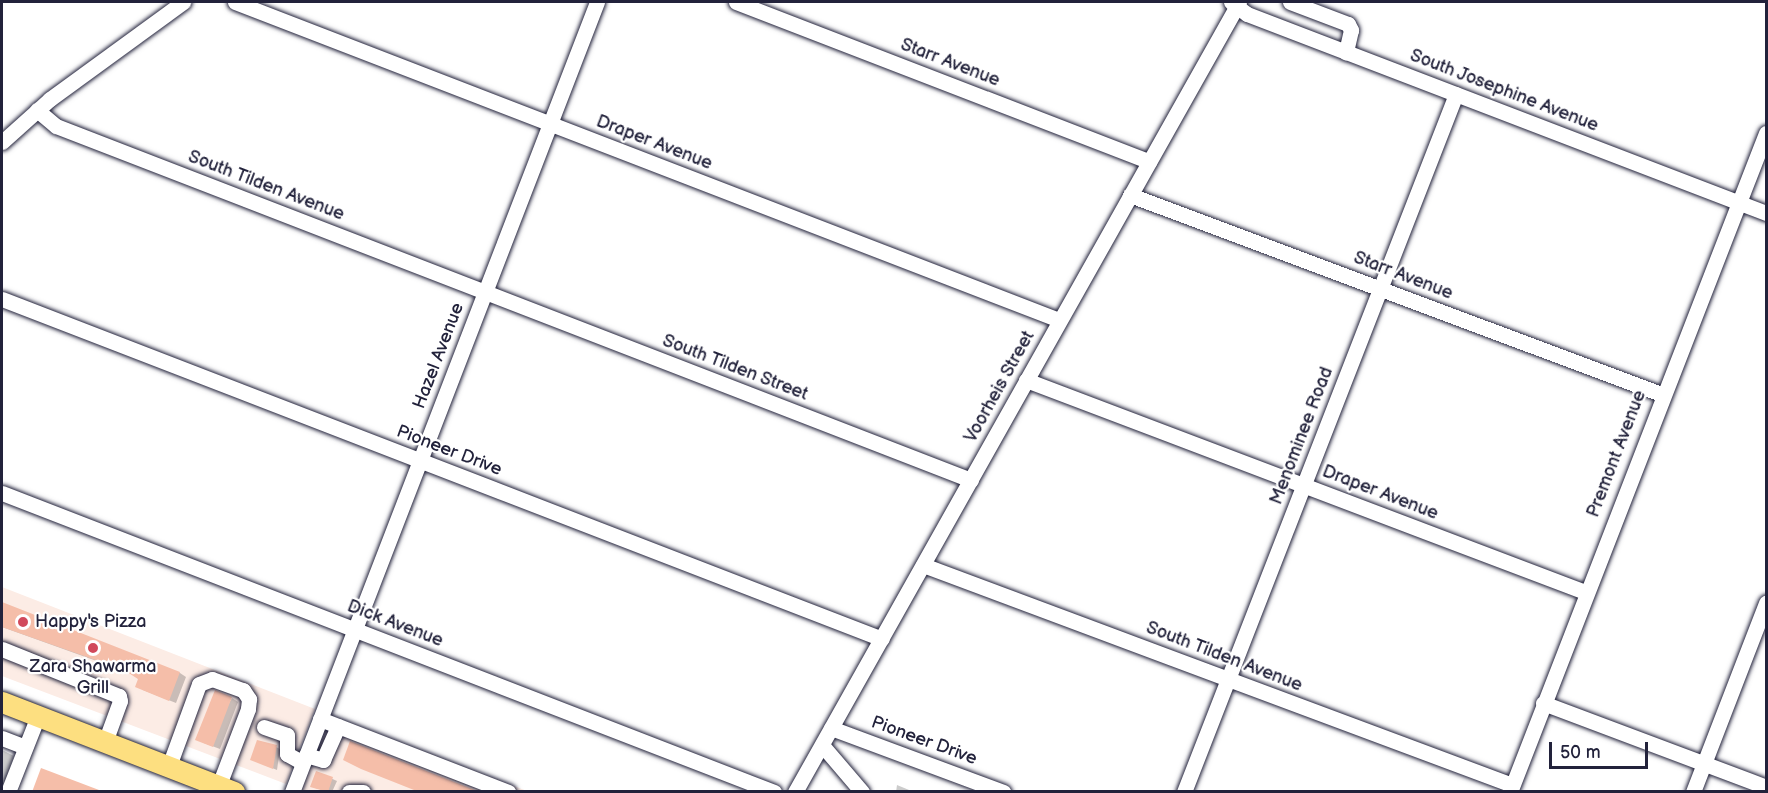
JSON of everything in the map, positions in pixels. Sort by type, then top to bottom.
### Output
[{"type":"highway","points":[[2,702],[227,788]]},
{"type":"street","points":[[2,142],[37,110],[183,2]]},
{"type":"street","name":"Draper Avenue","points":[[235,2],[1059,320]]},
{"type":"street","name":"Hazel Avenue","points":[[292,792],[597,2]]},
{"type":"street","name":"Starr Avenue","points":[[736,2],[1149,161]]},
{"type":"street","points":[[1290,2],[1348,24],[1351,30],[1346,52]]},
{"type":"street","name":"Voorheis Street","points":[[795,792],[1236,3]]},
{"type":"street","name":"South Josephine Avenue","points":[[1236,3],[1247,14],[1767,213]]},
{"type":"street","name":"Menominee Road","points":[[1184,792],[1456,94]]},
{"type":"street","name":"South Tilden Avenue","points":[[37,110],[56,126],[485,292]]},
{"type":"street","name":"Premont Avenue","points":[[1511,788],[1661,394],[1767,133]]},
{"type":"street","name":"Starr Avenue","points":[[1130,195],[1661,394]]},
{"type":"street","name":"South Tilden Street","points":[[485,292],[970,480]]},
{"type":"street","name":"Pioneer Drive","points":[[2,299],[882,639]]},
{"type":"street","name":"Draper Avenue","points":[[1026,380],[1585,592]]},
{"type":"street","name":"Dick Avenue","points":[[2,493],[774,792]]},
{"type":"street","name":"South Tilden Avenue","points":[[923,565],[1511,788]]},
{"type":"street","points":[[1693,792],[1767,603]]},
{"type":"street","points":[[2,649],[119,696],[120,701],[105,741]]},
{"type":"street","points":[[169,766],[199,684],[212,679],[243,690],[249,699],[248,709],[227,788]]},
{"type":"street","points":[[1543,703],[1767,787]]},
{"type":"street","points":[[8,792],[38,716]]},
{"type":"street","points":[[320,719],[508,792]]},
{"type":"street","points":[[264,727],[287,735],[287,754],[305,759],[323,760],[338,726]]},
{"type":"street","name":"Pioneer Drive","points":[[831,728],[1003,792]]},
{"type":"street","points":[[2,738],[25,747]]},
{"type":"street","points":[[822,745],[862,792]]},
{"type":"street","points":[[349,792],[363,792]]},
{"type":"shaded area","points":[[2,587],[315,709],[286,784],[2,676]]},
{"type":"shaded area","points":[[332,716],[527,791],[305,792],[301,789]]},
{"type":"building","points":[[2,602],[180,672],[169,701],[135,687],[138,679],[124,670],[2,627]]},
{"type":"building","points":[[215,690],[232,697],[213,747],[195,740]]},
{"type":"building","points":[[257,740],[277,745],[273,769],[250,760]]},
{"type":"building","points":[[350,741],[480,792],[419,792],[343,760]]},
{"type":"building","points":[[41,768],[99,790],[99,792],[32,792]]},
{"type":"building","points":[[316,771],[333,777],[328,792],[310,787]]},
{"type":"place","name":"Happy's Pizza","points":[[23,622]]},
{"type":"place","name":"Zara Shawarma Grill","points":[[93,648]]}]
